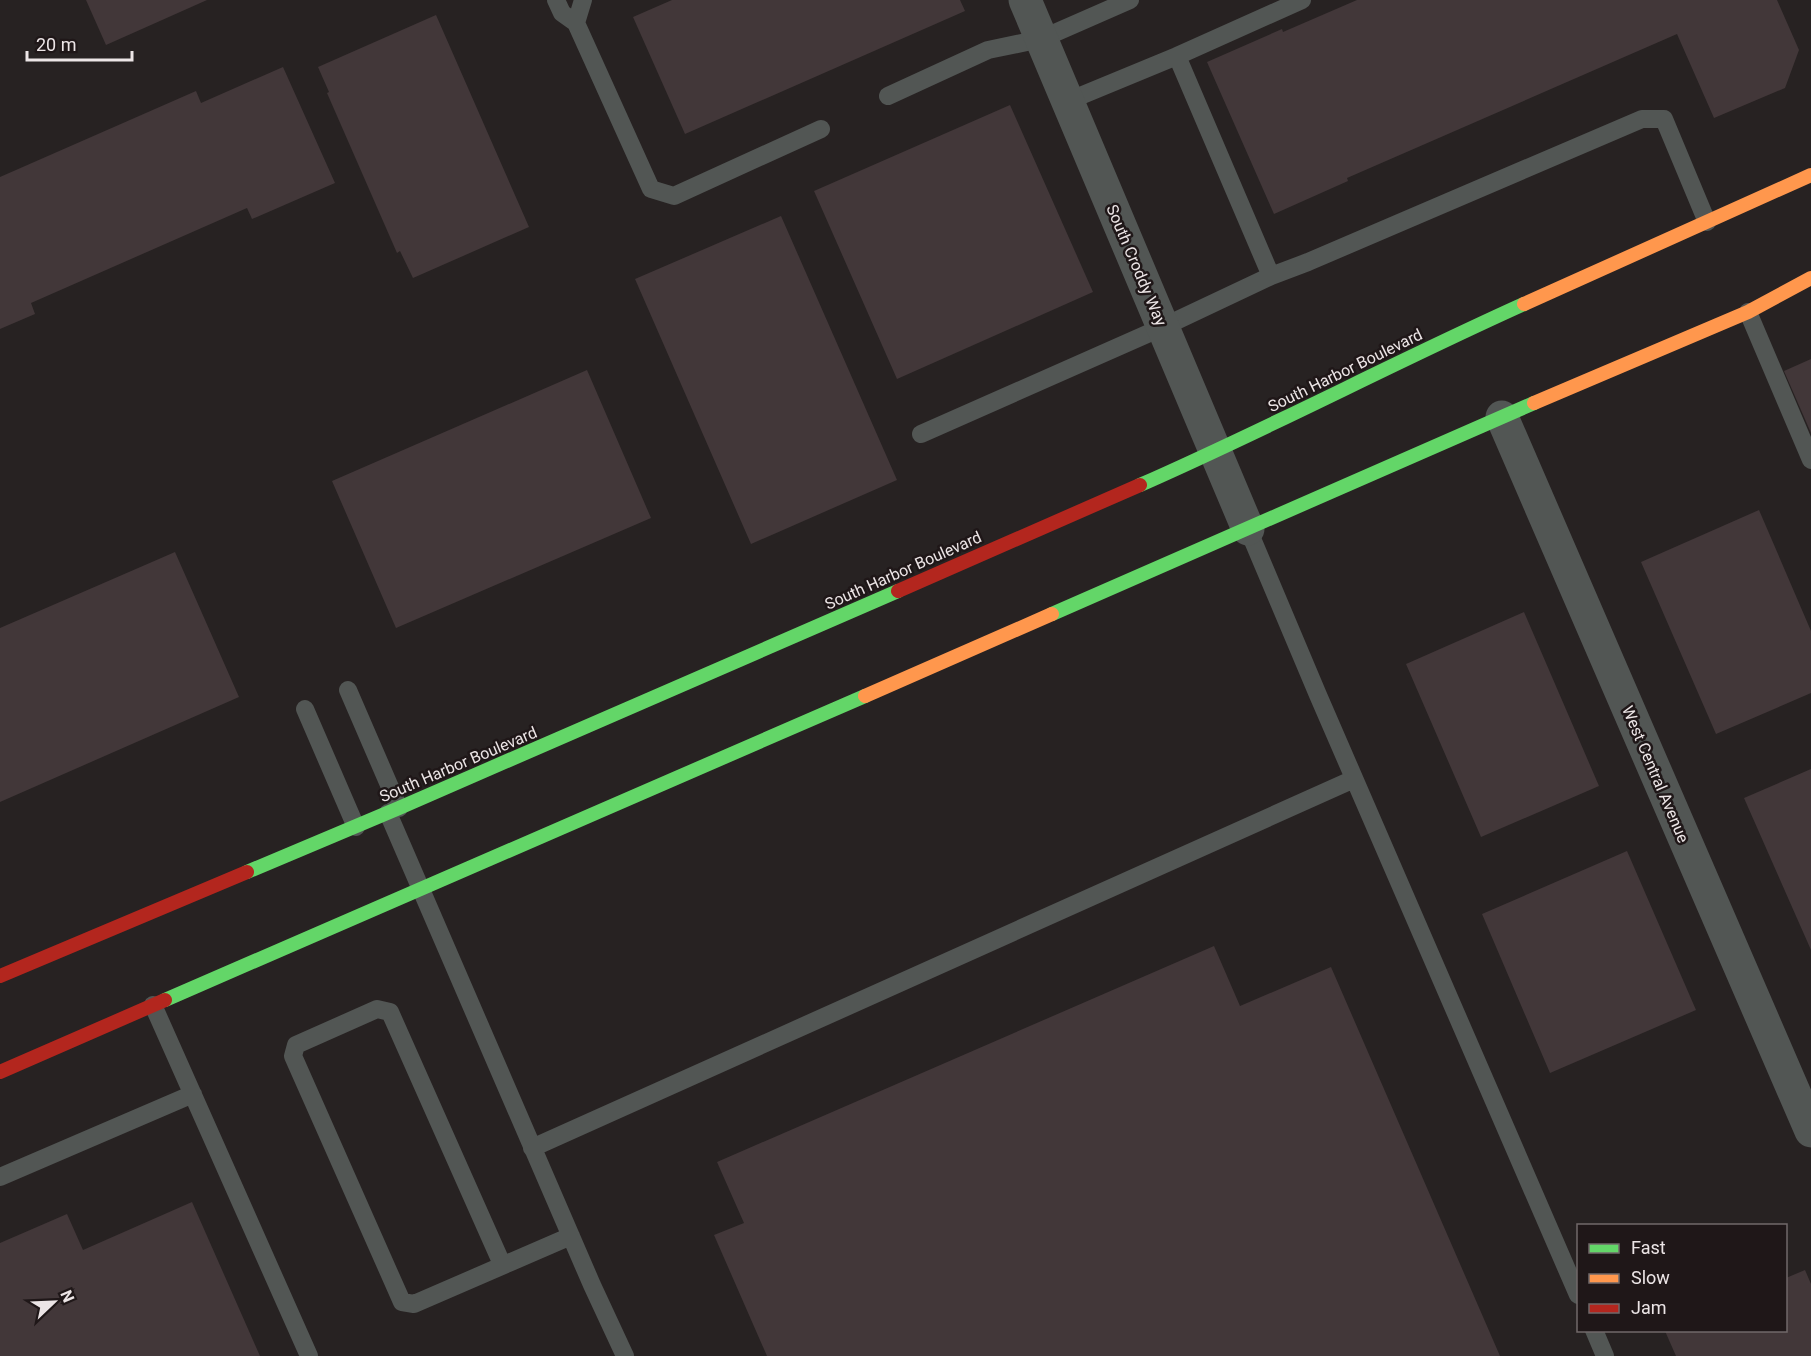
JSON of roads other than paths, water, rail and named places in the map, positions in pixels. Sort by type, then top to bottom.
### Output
[{"type":"main road","name":"South Harbor Boulevard","points":[[0,976],[394,810],[1216,453],[1448,338],[1811,175]]},
{"type":"main road","points":[[0,1072],[1748,312],[1811,278]]},
{"type":"street","name":"South Croddy Way","points":[[1025,0],[1248,529]]},
{"type":"street","name":"West Central Avenue","points":[[1502,417],[1811,1131]]},
{"type":"lane","points":[[556,0],[562,13],[576,23],[651,189],[674,196],[821,129]]},
{"type":"lane","points":[[576,23],[583,0]]},
{"type":"lane","points":[[888,96],[988,50],[1041,39],[1130,0]]},
{"type":"lane","points":[[1068,101],[1177,56],[1302,0]]},
{"type":"lane","points":[[1177,56],[1271,276]]},
{"type":"lane","points":[[921,434],[1163,327],[1271,276],[1641,119],[1664,119],[1707,222]]},
{"type":"lane","points":[[1748,312],[1811,460]]},
{"type":"lane","points":[[1248,529],[1577,1293]]},
{"type":"lane","points":[[348,690],[394,810],[420,889],[625,1356]]},
{"type":"lane","points":[[305,709],[356,826]]},
{"type":"lane","points":[[532,1148],[1354,779]]},
{"type":"lane","points":[[153,1005],[309,1356]]},
{"type":"lane","points":[[502,1264],[390,1012],[376,1009],[296,1046],[293,1056],[402,1302],[414,1304],[571,1236]]},
{"type":"lane","points":[[0,1177],[193,1094]]},
{"type":"lane","points":[[1595,1332],[1605,1356]]}]
